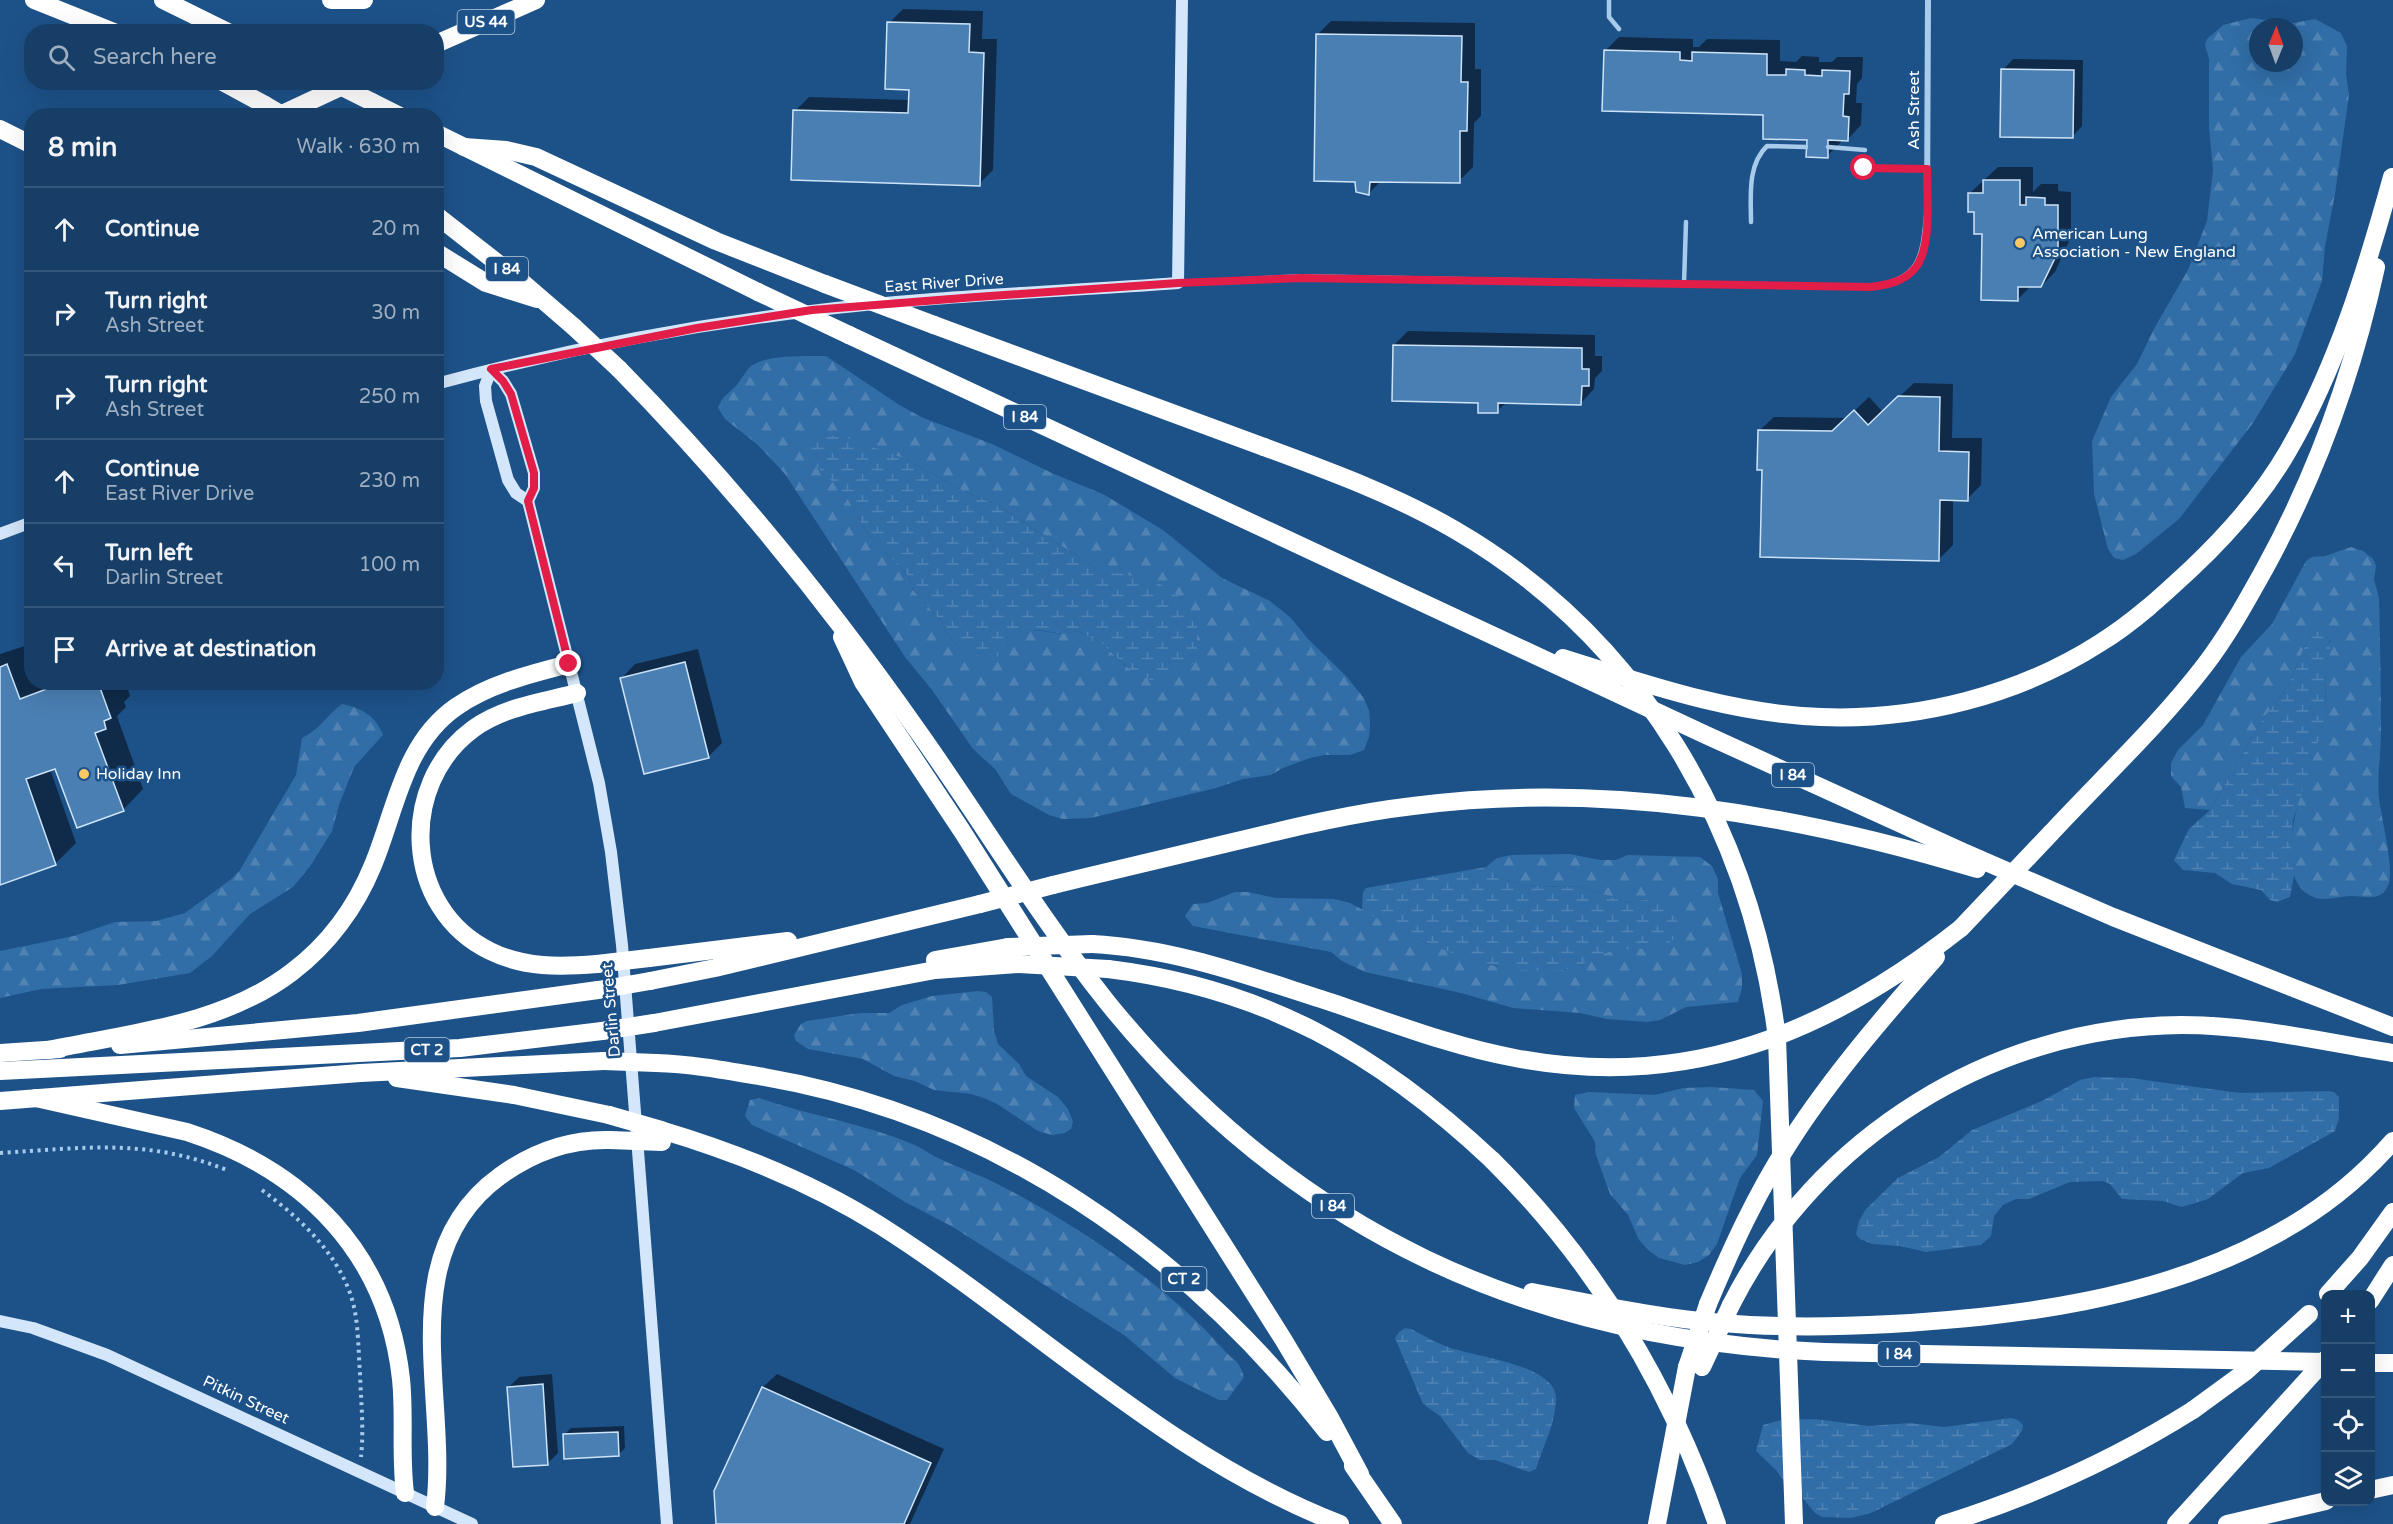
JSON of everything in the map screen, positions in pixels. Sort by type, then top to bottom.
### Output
[{"type":"highway","points":[[34,0],[94,24]]},
{"type":"highway","points":[[163,0],[212,24]]},
{"type":"highway","points":[[331,0],[364,0]]},
{"type":"highway","name":"US 44","points":[[444,40],[536,0]]},
{"type":"highway","points":[[237,90],[268,108]]},
{"type":"highway","points":[[277,108],[328,90]]},
{"type":"highway","points":[[348,90],[384,108]]},
{"type":"highway","points":[[0,129],[24,141]]},
{"type":"highway","name":"I 84","points":[[444,138],[849,335],[1869,810],[2073,900],[2393,1027]]},
{"type":"highway","points":[[464,147],[506,150],[536,157],[724,245],[1341,476],[1410,506],[1474,542],[1525,578],[1592,639],[1636,689],[1675,744],[1708,801],[1736,867],[1753,916],[1769,984],[1777,1038],[1794,1524]]},
{"type":"highway","points":[[1515,646],[1545,652],[1647,684],[1719,703],[1774,713],[1825,717],[1884,715],[1951,704],[2002,690],[2077,657],[2124,627],[2172,586],[2230,530],[2273,476],[2305,421],[2337,349],[2364,270],[2392,173]]},
{"type":"highway","points":[[1657,1524],[1675,1429],[1694,1367],[1708,1304],[1755,1202],[1798,1129],[1855,1053],[1961,928],[2162,714],[2208,660],[2238,615],[2286,529],[2324,443],[2352,364],[2378,259],[2392,173]]},
{"type":"highway","name":"I 84","points":[[444,221],[574,327],[658,410],[735,494],[837,619],[920,734],[1078,963],[1122,1020],[1178,1082],[1245,1143],[1324,1200],[1410,1251],[1480,1283],[1535,1304],[1620,1327],[1692,1341],[1754,1348],[1942,1355],[2321,1361]]},
{"type":"highway","points":[[444,257],[486,283],[545,302]]},
{"type":"highway","points":[[837,619],[848,652],[863,682],[962,831],[1277,1329],[1329,1416],[1360,1474]]},
{"type":"highway","points":[[48,1050],[208,1015],[263,991],[292,972],[330,936],[356,900],[374,864],[410,762],[438,722],[456,707],[489,689],[569,664]]},
{"type":"highway","points":[[576,693],[499,715],[476,727],[458,742],[440,764],[428,790],[421,819],[420,847],[425,873],[437,900],[456,925],[477,944],[505,957],[536,965],[597,964],[718,948],[862,933]]},
{"type":"highway","points":[[0,1053],[175,1041],[358,1023],[650,981],[862,933],[1053,885],[1364,813],[1428,804],[1561,797],[1607,798],[1678,805],[1822,829],[1936,857],[2073,900]]},
{"type":"highway","points":[[797,997],[909,966],[1008,947],[1092,944],[1139,949],[1207,963],[1503,1056],[1544,1063],[1602,1067],[1658,1064],[1703,1058],[1740,1049],[1791,1032],[1827,1016],[1870,993],[1961,928]]},
{"type":"highway","name":"CT 2","points":[[0,1071],[452,1048],[654,1023],[935,970],[1019,964],[1108,969],[1160,977],[1221,993],[1282,1016],[1330,1038],[1363,1057],[1444,1117],[1491,1160],[1561,1237],[1626,1330],[1675,1419],[1717,1524]]},
{"type":"highway","points":[[1694,1367],[1749,1273],[1785,1222],[1810,1192],[1854,1149],[1916,1102],[1958,1079],[2003,1059],[2046,1044],[2122,1028],[2171,1025],[2256,1030],[2393,1053]]},
{"type":"highway","name":"CT 2","points":[[0,1101],[360,1073],[604,1060],[656,1063],[744,1073],[854,1098],[962,1139],[1053,1185],[1132,1238],[1224,1315],[1296,1393],[1360,1474],[1393,1524]]},
{"type":"highway","points":[[360,1073],[514,1095],[609,1115],[662,1136]]},
{"type":"highway","points":[[36,1098],[209,1139],[283,1178],[328,1215],[367,1271],[381,1298],[392,1329],[399,1361],[402,1394],[401,1456],[405,1492]]},
{"type":"highway","points":[[435,1507],[438,1460],[433,1308],[437,1274],[448,1238],[460,1217],[479,1194],[517,1165],[562,1144],[662,1136],[694,1140],[796,1180],[875,1223],[948,1272],[1113,1394],[1201,1455],[1271,1493],[1340,1524]]},
{"type":"highway","points":[[1480,1283],[1655,1315],[1740,1325],[1891,1324],[2026,1311],[2144,1286],[2237,1254],[2314,1211],[2351,1182],[2393,1141]]},
{"type":"highway","points":[[2332,1290],[2368,1248],[2393,1212]]},
{"type":"highway","points":[[2375,1293],[2393,1265]]},
{"type":"highway","points":[[1944,1524],[2012,1501],[2073,1475],[2139,1442],[2193,1410],[2245,1372],[2321,1302]]},
{"type":"highway","points":[[2375,1363],[2393,1364]]},
{"type":"highway","points":[[2176,1524],[2321,1365]]},
{"type":"highway","points":[[2375,1489],[2393,1485]]},
{"type":"highway","points":[[2227,1524],[2321,1502]]},
{"type":"street","points":[[1178,283],[1182,0]]},
{"type":"street","name":"Ash Street","points":[[1178,283],[1301,278],[1870,287],[1895,282],[1907,276],[1916,267],[1924,248],[1928,0]]},
{"type":"street","name":"East River Drive","points":[[444,382],[491,369],[675,332],[812,310],[1178,283]]},
{"type":"street","name":"Darlin Street","points":[[528,501],[516,493],[508,480],[489,412],[485,386],[491,369],[503,381],[511,394],[534,473],[534,488],[528,501],[606,820],[622,945],[667,1524]]},
{"type":"street","points":[[0,534],[24,525]]},
{"type":"street","name":"Pitkin Street","points":[[0,1321],[33,1328],[107,1355],[472,1524]]},
{"type":"lane","points":[[1609,0],[1609,17],[1619,29]]},
{"type":"lane","points":[[1751,222],[1752,180],[1757,155],[1767,146],[1806,147]]},
{"type":"lane","points":[[1828,147],[1864,150]]},
{"type":"lane","points":[[1864,168],[1927,169]]},
{"type":"lane","points":[[1684,284],[1686,222]]},
{"type":"path","points":[[0,1153],[128,1146],[189,1157],[234,1173]]},
{"type":"path","points":[[259,1188],[304,1225],[325,1248],[350,1294],[358,1354],[362,1445]]},
{"type":"green space","points":[[2249,18],[2249,72],[2303,72],[2303,21],[2315,19],[2341,33],[2347,46],[2346,74],[2349,95],[2325,246],[2322,281],[2295,354],[2253,423],[2179,519],[2136,554],[2123,560],[2114,558],[2108,549],[2094,494],[2092,441],[2111,397],[2137,364],[2155,327],[2188,270],[2207,221],[2213,170],[2209,127],[2209,59],[2205,45],[2207,39],[2223,25]]},
{"type":"green space","points":[[826,356],[921,417],[992,444],[1054,474],[1103,494],[1163,530],[1222,578],[1270,601],[1291,618],[1363,697],[1369,710],[1370,724],[1369,737],[1364,750],[1350,755],[1324,755],[1310,758],[1271,775],[1243,779],[1216,788],[1091,818],[1063,819],[1049,815],[1011,794],[995,769],[973,749],[932,690],[905,657],[785,474],[758,445],[725,419],[718,408],[750,367],[757,363],[776,358]],"holes":[[[906,459],[967,493],[993,503],[1093,566],[1106,571],[1135,674],[1102,644],[1078,631],[1068,633],[1019,631],[1009,635],[1006,648],[957,645],[947,634],[942,622],[913,590],[908,576],[867,533],[845,494]]]},
{"type":"green space","points":[[828,435],[847,438],[906,459],[967,493],[993,503],[1093,566],[1151,580],[1169,589],[1181,599],[1197,620],[1197,661],[1161,684],[1135,674],[1102,644],[1078,631],[1059,633],[1027,630],[1019,632],[1009,636],[1006,648],[997,657],[983,658],[957,645],[947,634],[942,622],[913,590],[908,576],[867,533],[845,494],[808,455],[806,448],[815,438]]},
{"type":"green space","points":[[2351,547],[2363,551],[2373,559],[2376,566],[2374,579],[2379,598],[2381,697],[2378,790],[2390,876],[2386,889],[2378,896],[2321,899],[2311,896],[2297,883],[2291,863],[2291,839],[2303,784],[2326,717],[2325,678],[2330,640],[2308,639],[2289,684],[2263,719],[2210,810],[2185,808],[2181,787],[2171,776],[2171,763],[2178,750],[2203,725],[2241,657],[2272,624],[2306,561],[2312,557],[2325,556]]},
{"type":"green space","points":[[2320,631],[2327,633],[2330,645],[2325,680],[2326,717],[2293,820],[2291,848],[2294,876],[2290,897],[2277,902],[2270,900],[2261,890],[2232,884],[2215,873],[2183,870],[2174,860],[2189,829],[2210,810],[2263,719],[2289,684],[2308,639]]},
{"type":"green space","points":[[342,704],[367,714],[380,728],[383,735],[354,767],[339,805],[332,831],[311,865],[293,887],[250,914],[212,956],[190,973],[118,985],[41,989],[0,998],[0,951],[74,936],[115,922],[156,921],[185,913],[230,880],[240,870],[296,775],[302,738]]},
{"type":"green space","points":[[1569,854],[1600,860],[1616,860],[1628,855],[1700,857],[1712,866],[1718,879],[1718,893],[1742,974],[1742,988],[1738,1002],[1686,1007],[1660,1020],[1647,1022],[1607,1019],[1580,1013],[1513,1008],[1461,993],[1365,972],[1342,961],[1331,952],[1193,926],[1185,916],[1193,904],[1207,903],[1235,892],[1248,892],[1276,898],[1334,899],[1350,903],[1426,943],[1495,966],[1566,970],[1604,952],[1661,945],[1673,940],[1653,899],[1627,902],[1576,886],[1522,885],[1496,876],[1486,867],[1497,858],[1511,855]]},
{"type":"green space","points":[[1486,867],[1496,876],[1522,885],[1576,886],[1627,902],[1653,899],[1666,905],[1681,928],[1673,940],[1667,944],[1608,952],[1571,969],[1539,971],[1512,969],[1459,955],[1433,946],[1362,910],[1363,892],[1366,888]]},
{"type":"green space","points":[[986,992],[992,997],[994,1030],[998,1044],[1019,1064],[1026,1076],[1058,1097],[1068,1109],[1073,1122],[1071,1129],[1065,1133],[1052,1135],[1038,1131],[984,1098],[971,1094],[934,1090],[915,1081],[894,1076],[863,1059],[808,1049],[796,1041],[794,1035],[801,1024],[807,1021],[860,1013],[889,1013],[902,1005],[932,996]]},
{"type":"green space","points":[[2094,1077],[2130,1078],[2240,1093],[2334,1092],[2339,1097],[2339,1118],[2335,1131],[2269,1168],[2243,1173],[2208,1199],[2182,1207],[2163,1201],[2122,1199],[2110,1184],[2103,1181],[2070,1182],[2029,1199],[2016,1199],[2003,1205],[1994,1216],[1991,1236],[1981,1245],[1926,1252],[1900,1246],[1872,1244],[1860,1239],[1856,1234],[1859,1221],[1866,1209],[1898,1178],[1939,1157],[1972,1130],[2042,1101],[2080,1080]]},
{"type":"green space","points":[[1712,1087],[1754,1090],[1763,1101],[1757,1155],[1740,1178],[1717,1244],[1709,1255],[1698,1262],[1685,1265],[1659,1258],[1639,1240],[1628,1215],[1610,1194],[1596,1155],[1595,1142],[1574,1108],[1575,1095],[1589,1092],[1655,1095],[1683,1088]]},
{"type":"green space","points":[[759,1098],[856,1125],[915,1145],[944,1161],[987,1179],[1061,1219],[1149,1280],[1176,1303],[1238,1364],[1244,1377],[1227,1400],[1219,1400],[1175,1378],[1124,1335],[951,1226],[905,1202],[854,1170],[752,1125],[745,1116],[750,1100]]},
{"type":"green space","points":[[1405,1328],[1448,1347],[1528,1370],[1542,1377],[1552,1386],[1556,1398],[1554,1416],[1536,1469],[1529,1472],[1495,1460],[1480,1460],[1468,1453],[1440,1416],[1423,1404],[1395,1338]]},
{"type":"green space","points":[[2011,1418],[2023,1425],[2022,1431],[2012,1444],[1871,1513],[1851,1518],[1822,1517],[1815,1513],[1797,1491],[1785,1483],[1777,1471],[1756,1451],[1763,1425],[1782,1420],[1815,1419],[1869,1426],[1910,1423],[1944,1427]]},
{"type":"building","points":[[887,22],[970,24],[969,52],[984,53],[980,186],[791,180],[793,110],[908,113],[909,90],[885,89]]},
{"type":"building","points":[[1316,34],[1462,36],[1461,82],[1468,82],[1467,131],[1460,131],[1460,183],[1370,182],[1369,195],[1356,192],[1355,182],[1314,181]]},
{"type":"building","points":[[1604,50],[1680,52],[1680,60],[1692,61],[1692,52],[1767,54],[1767,75],[1786,75],[1786,69],[1805,70],[1805,75],[1822,76],[1822,70],[1850,71],[1849,94],[1844,94],[1843,116],[1849,117],[1848,141],[1828,140],[1828,158],[1806,157],[1807,140],[1763,139],[1763,115],[1602,111]]},
{"type":"building","points":[[2001,69],[2074,70],[2073,138],[2000,137]]},
{"type":"building","name":"American Lung Association - New England","points":[[1983,180],[2020,180],[2020,205],[2026,205],[2026,197],[2045,198],[2045,205],[2058,205],[2058,252],[2041,287],[2018,287],[2018,301],[1981,300],[1982,234],[1974,234],[1974,212],[1968,212],[1968,193],[1983,193]]},
{"type":"building","points":[[1393,345],[1582,348],[1582,369],[1589,369],[1589,386],[1582,386],[1581,405],[1498,403],[1498,413],[1478,413],[1478,403],[1392,401]]},
{"type":"building","points":[[1898,396],[1940,397],[1939,451],[1969,452],[1968,501],[1940,500],[1939,561],[1760,557],[1762,470],[1757,470],[1758,430],[1832,431],[1854,410],[1868,425]]},
{"type":"building","points":[[685,662],[709,758],[644,774],[620,678]]},
{"type":"building","name":"Holiday Inn","points":[[7,664],[20,699],[44,690],[101,690],[111,718],[104,721],[106,729],[95,733],[124,811],[77,828],[55,769],[26,779],[56,865],[0,885],[0,667]]},
{"type":"building","points":[[543,1384],[548,1465],[513,1467],[507,1387]]},
{"type":"building","points":[[762,1387],[931,1463],[904,1524],[716,1524],[714,1491]]},
{"type":"building","points":[[618,1432],[619,1456],[564,1459],[563,1434]]},
{"type":"place","name":"American Lung Association - New England","points":[[2020,243]]},
{"type":"place","name":"Holiday Inn","points":[[84,774]]},
{"type":"route","points":[[569,664],[528,501],[534,488],[534,473],[511,394],[503,381],[491,369],[619,342],[752,318],[812,310],[1178,283],[1301,278],[1870,287],[1895,282],[1907,276],[1921,258],[1927,214],[1927,169],[1864,168]]}]
